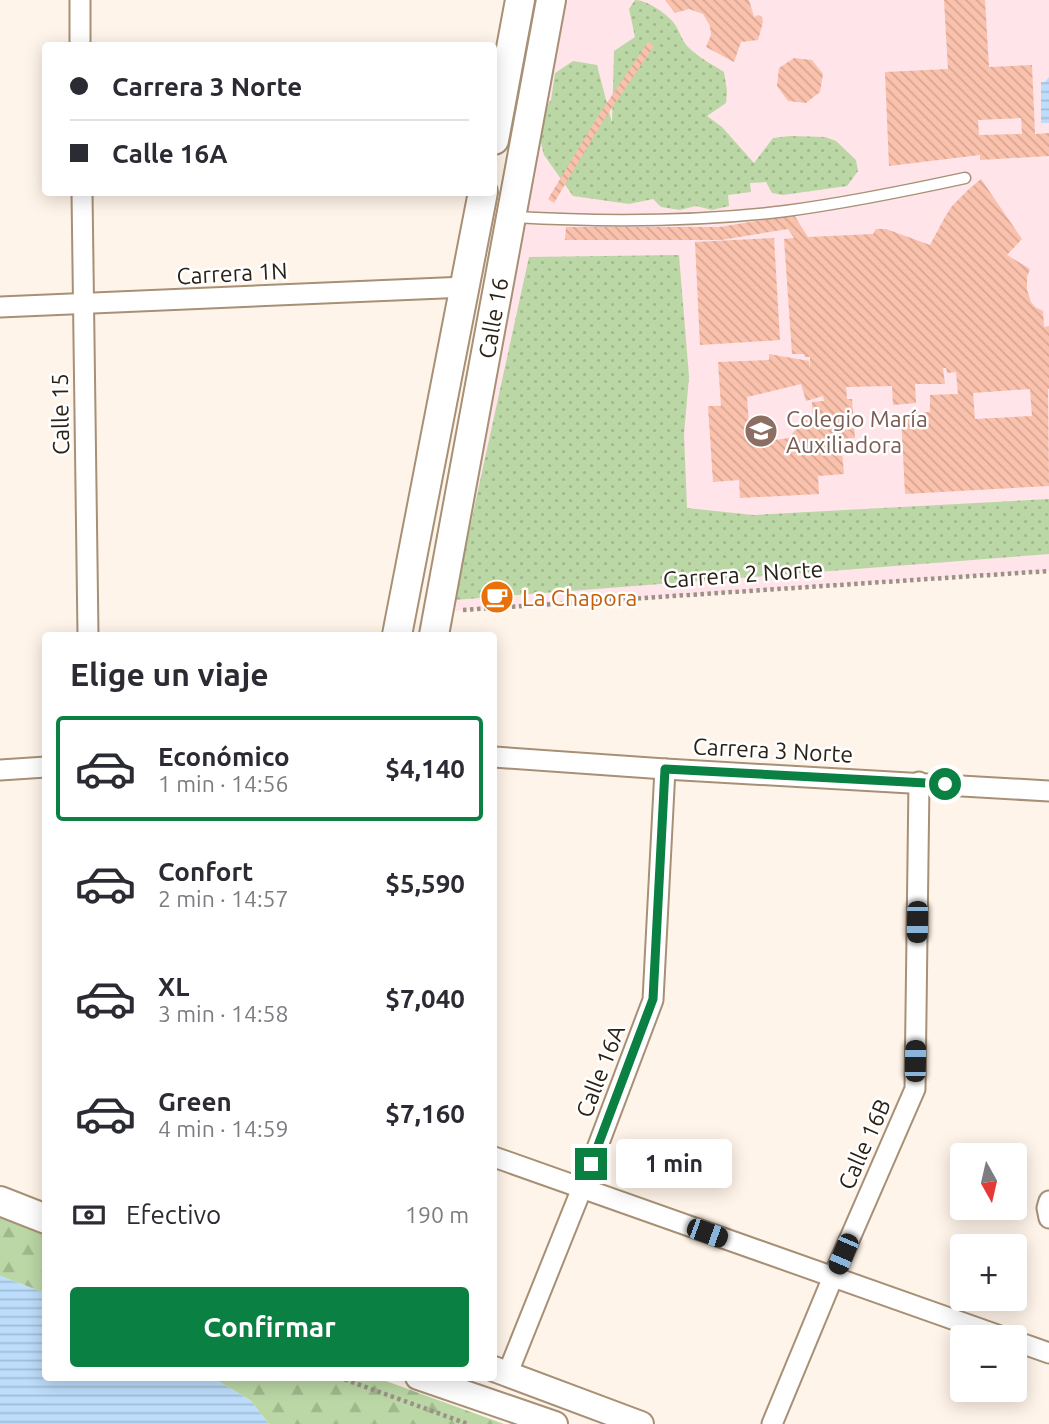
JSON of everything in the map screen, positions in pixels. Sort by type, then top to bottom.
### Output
[{"type":"main road","points":[[497,123],[520,0]]},
{"type":"main road","name":"Calle 16","points":[[437,624],[551,0]]},
{"type":"main road","name":"Calle 16","points":[[398,632],[482,196]]},
{"type":"main road","points":[[0,1188],[42,1204]]},
{"type":"main road","points":[[0,1201],[42,1217]]},
{"type":"street","points":[[80,0],[80,42]]},
{"type":"street","name":"Calle 15","points":[[82,196],[88,632]]},
{"type":"street","name":"Carrera 1N","points":[[0,307],[466,287]]},
{"type":"street","name":"Carrera 3 Norte","points":[[497,757],[1049,791]]},
{"type":"street","points":[[0,769],[42,767]]},
{"type":"street","name":"Calle 16A","points":[[500,1372],[582,1188],[653,999],[665,769]]},
{"type":"street","name":"Calle 16B","points":[[772,1424],[915,1089],[919,782]]},
{"type":"street","points":[[497,1158],[969,1325]]},
{"type":"street","points":[[1049,1201],[1049,1218]]},
{"type":"street","points":[[1027,1345],[1049,1353]]},
{"type":"street","points":[[500,1372],[640,1424]]},
{"type":"street","points":[[430,1381],[555,1424]]},
{"type":"lane","points":[[512,217],[603,220],[708,218],[785,211],[876,197],[965,178]]},
{"type":"path","name":"Carrera 2 Norte","points":[[437,624],[1049,571]]},
{"type":"path","points":[[349,1381],[468,1424]]},
{"type":"shaded area","name":"Colegio María Auxiliadora","points":[[551,0],[1049,0],[1049,571],[440,612]]},
{"type":"green space","points":[[635,0],[666,15],[687,46],[724,72],[726,103],[707,116],[722,127],[754,163],[773,138],[825,137],[836,141],[856,160],[858,171],[847,186],[783,195],[772,193],[766,182],[750,183],[751,192],[728,195],[729,206],[712,210],[696,206],[680,210],[661,207],[653,199],[629,204],[573,196],[544,155],[536,122],[551,100],[555,73],[573,61],[597,65],[612,123],[614,51],[635,37],[629,9]]},
{"type":"green space","points":[[679,255],[689,377],[684,434],[687,508],[753,515],[1049,499],[1049,554],[454,600],[529,257]]},
{"type":"green space","points":[[0,1205],[42,1221],[42,1292],[0,1276]]},
{"type":"green space","points":[[218,1381],[386,1381],[504,1424],[269,1424],[250,1400]]},
{"type":"water","points":[[1049,77],[1049,123],[1041,123],[1041,82],[1045,82]]},
{"type":"water","points":[[0,1276],[42,1292],[42,1381],[218,1381],[250,1400],[269,1424],[0,1424]]},
{"type":"building","points":[[665,0],[749,0],[754,17],[762,17],[758,40],[741,42],[734,62],[706,47],[711,35],[710,26],[703,14],[689,9],[675,13]]},
{"type":"building","points":[[944,0],[985,0],[989,67],[1032,65],[1035,134],[1049,133],[1049,156],[980,160],[980,155],[889,166],[885,72],[948,69]],"holes":[[[1021,118],[1022,134],[979,135],[978,120]]]},
{"type":"building","points":[[648,42],[654,46],[603,121],[554,203],[548,199],[598,116]]},
{"type":"building","points":[[794,58],[812,60],[823,74],[820,92],[806,103],[788,101],[777,86],[779,68]]},
{"type":"building","points":[[981,179],[1022,239],[1007,255],[1030,269],[1027,290],[1031,302],[1043,311],[1044,327],[1049,326],[1049,486],[905,494],[901,414],[930,412],[930,395],[958,394],[956,372],[947,373],[946,368],[943,368],[945,384],[915,384],[916,403],[893,405],[892,386],[846,387],[847,399],[852,399],[855,438],[841,439],[844,474],[818,476],[819,494],[740,498],[739,480],[713,482],[708,406],[721,406],[718,362],[769,360],[769,354],[809,361],[810,370],[810,357],[792,354],[784,239],[794,238],[788,229],[721,240],[565,240],[566,227],[719,227],[794,215],[808,237],[873,234],[876,229],[886,229],[930,245],[952,206]],"holes":[[[801,384],[806,401],[823,396],[824,401],[812,402],[813,420],[803,420],[789,438],[775,440],[749,426],[747,397]],[[1030,389],[1032,416],[975,419],[973,393]]]},
{"type":"building","points":[[774,238],[780,340],[700,345],[695,242]]},
{"type":"place","name":"Colegio María Auxiliadora","points":[[761,431]]},
{"type":"place","name":"La Chapora","points":[[497,597]]},
{"type":"route","points":[[591,1164],[653,999],[665,769],[945,784]]}]
